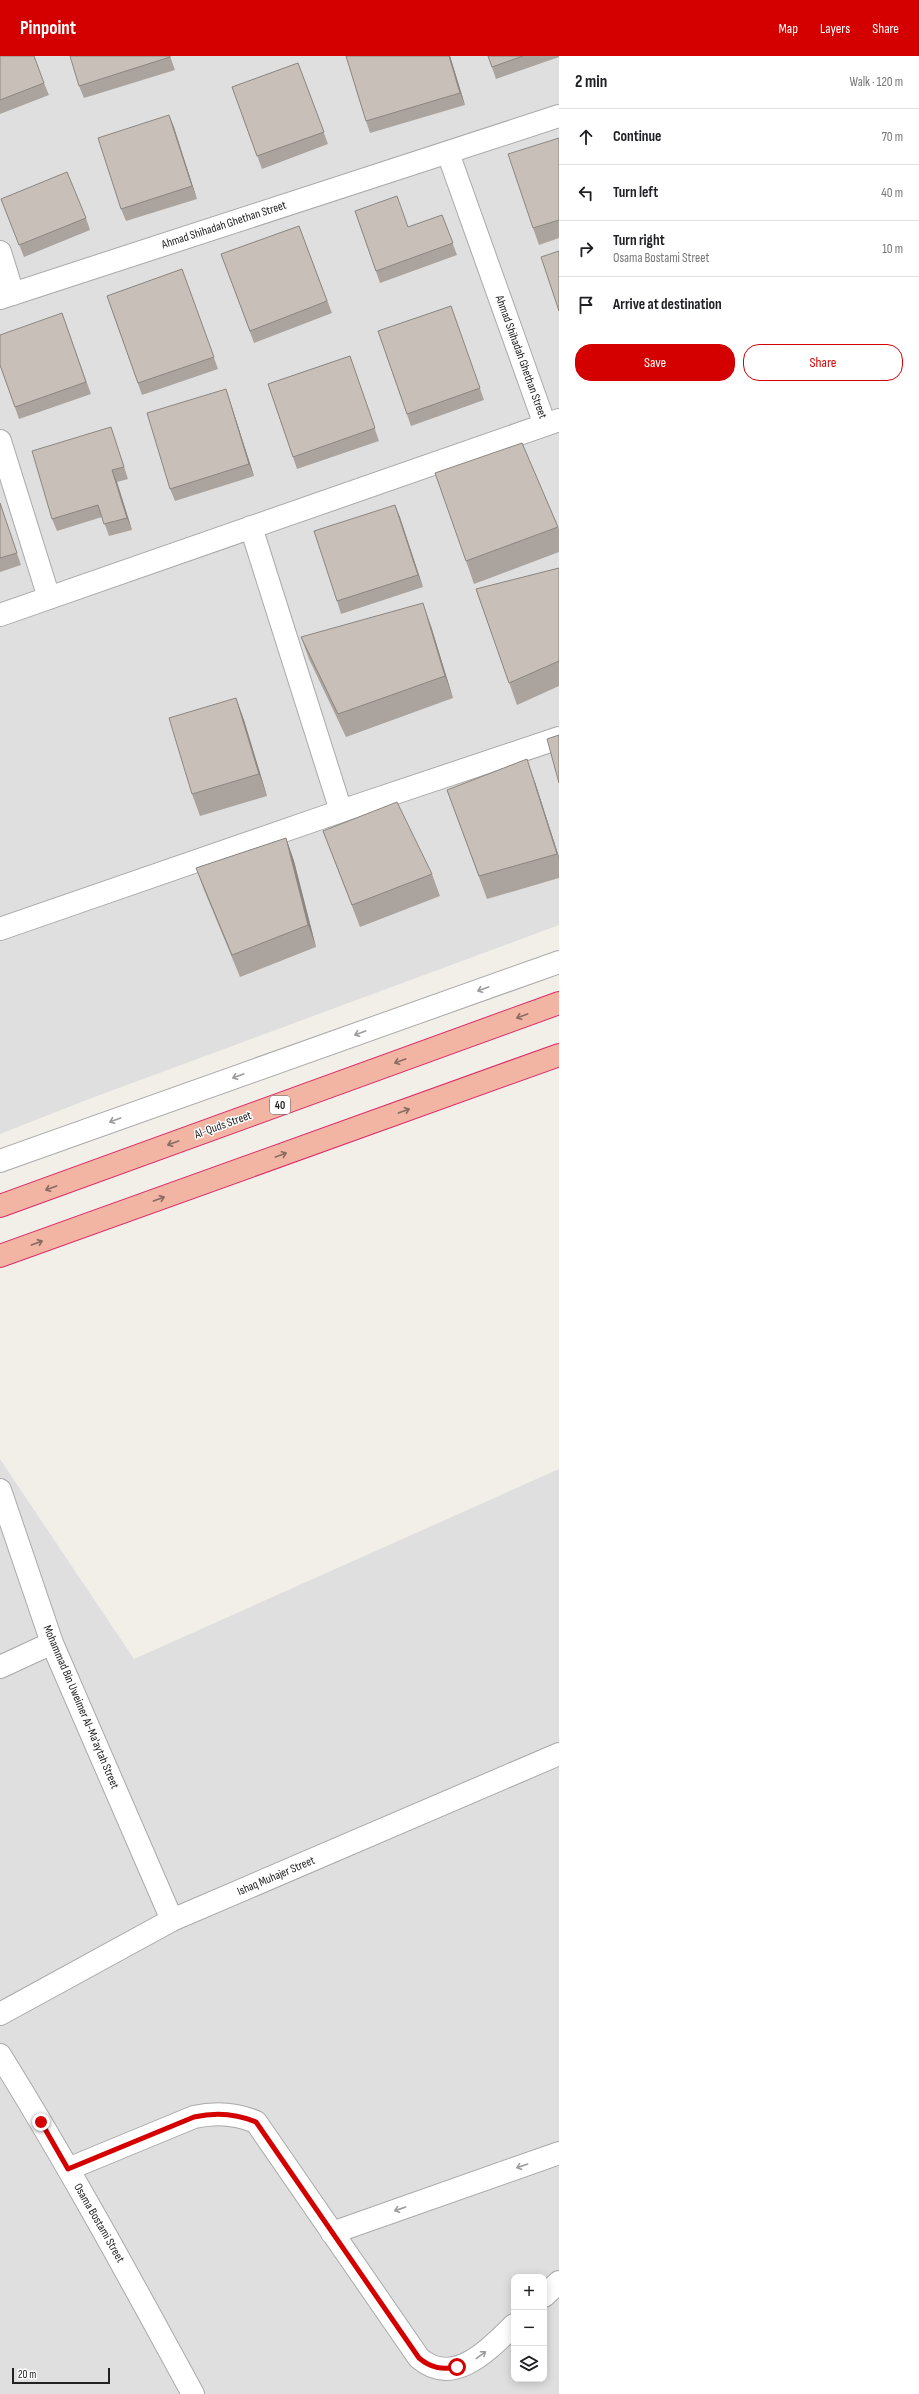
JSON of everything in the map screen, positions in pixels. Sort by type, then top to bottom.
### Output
[{"type":"highway","name":"Al-Quds Street","points":[[0,1206],[559,1003]]},
{"type":"highway","points":[[0,1256],[559,1055]]},
{"type":"street","name":"Ahmad Shihadah Ghethan Street","points":[[6,296],[559,116]]},
{"type":"street","name":"Ahmad Shihadah Ghethan Street","points":[[448,153],[552,422]]},
{"type":"street","points":[[0,252],[6,296]]},
{"type":"street","points":[[0,615],[552,422]]},
{"type":"street","points":[[0,441],[50,598]]},
{"type":"street","points":[[251,526],[341,810]]},
{"type":"street","points":[[0,929],[341,810],[559,738]]},
{"type":"street","points":[[0,1161],[559,962]]},
{"type":"street","name":"Mohammad Bin Uweimer Al-Ma'aytah Street","points":[[0,1490],[52,1643],[172,1920]]},
{"type":"street","points":[[0,1668],[52,1643]]},
{"type":"street","name":"Ishaq Muhajer Street","points":[[0,2014],[172,1920],[559,1754]]},
{"type":"street","name":"Osama Bostami Street","points":[[0,2056],[68,2169],[193,2394]]},
{"type":"street","points":[[68,2169],[194,2117],[208,2114],[240,2115],[256,2122],[419,2358],[429,2366],[445,2369],[473,2361],[511,2328]]},
{"type":"street","points":[[332,2233],[559,2153]]},
{"type":"street","points":[[547,2293],[559,2282]]},
{"type":"shaded area","points":[[0,56],[559,56],[559,925],[89,1099],[0,1134]]},
{"type":"shaded area","points":[[0,1459],[134,1659],[559,1469],[559,2394],[0,2394]]},
{"type":"building","points":[[0,56],[34,56],[44,83],[0,100]]},
{"type":"building","points":[[70,56],[170,56],[170,57],[79,86]]},
{"type":"building","points":[[346,56],[449,56],[460,93],[366,121]]},
{"type":"building","points":[[488,56],[523,56],[492,67]]},
{"type":"building","points":[[298,63],[324,132],[257,156],[232,87]]},
{"type":"building","points":[[169,115],[192,186],[121,209],[98,138]]},
{"type":"building","points":[[559,138],[559,220],[533,228],[508,154]]},
{"type":"building","points":[[67,172],[86,218],[19,245],[1,199]]},
{"type":"building","points":[[397,196],[408,227],[442,215],[453,243],[376,271],[355,211]]},
{"type":"building","points":[[299,226],[327,301],[250,331],[221,254]]},
{"type":"building","points":[[559,251],[559,311],[541,257]]},
{"type":"building","points":[[182,269],[214,357],[138,383],[107,296]]},
{"type":"building","points":[[451,306],[480,388],[407,414],[378,331]]},
{"type":"building","points":[[62,313],[86,382],[15,407],[0,365],[0,335]]},
{"type":"building","points":[[350,356],[375,428],[293,457],[268,384]]},
{"type":"building","points":[[226,389],[249,464],[170,489],[147,413]]},
{"type":"building","points":[[111,427],[124,467],[112,470],[127,518],[104,524],[98,505],[52,519],[32,451]]},
{"type":"building","points":[[522,443],[558,527],[466,561],[435,473]]},
{"type":"building","points":[[0,503],[17,553],[0,558]]},
{"type":"building","points":[[395,505],[418,575],[337,601],[314,531]]},
{"type":"building","points":[[559,568],[559,661],[509,683],[476,589]]},
{"type":"building","points":[[423,603],[445,676],[338,714],[301,637]]},
{"type":"building","points":[[236,698],[259,774],[192,794],[169,718]]},
{"type":"building","points":[[559,735],[559,783],[547,739]]},
{"type":"building","points":[[527,759],[557,854],[479,876],[447,790]]},
{"type":"building","points":[[397,802],[432,874],[352,905],[323,831]]},
{"type":"building","points":[[286,838],[308,925],[232,955],[196,868]]},
{"type":"route","points":[[41,2122],[68,2169],[194,2117],[208,2114],[240,2115],[256,2122],[419,2358],[429,2366],[445,2369],[457,2367]]}]
